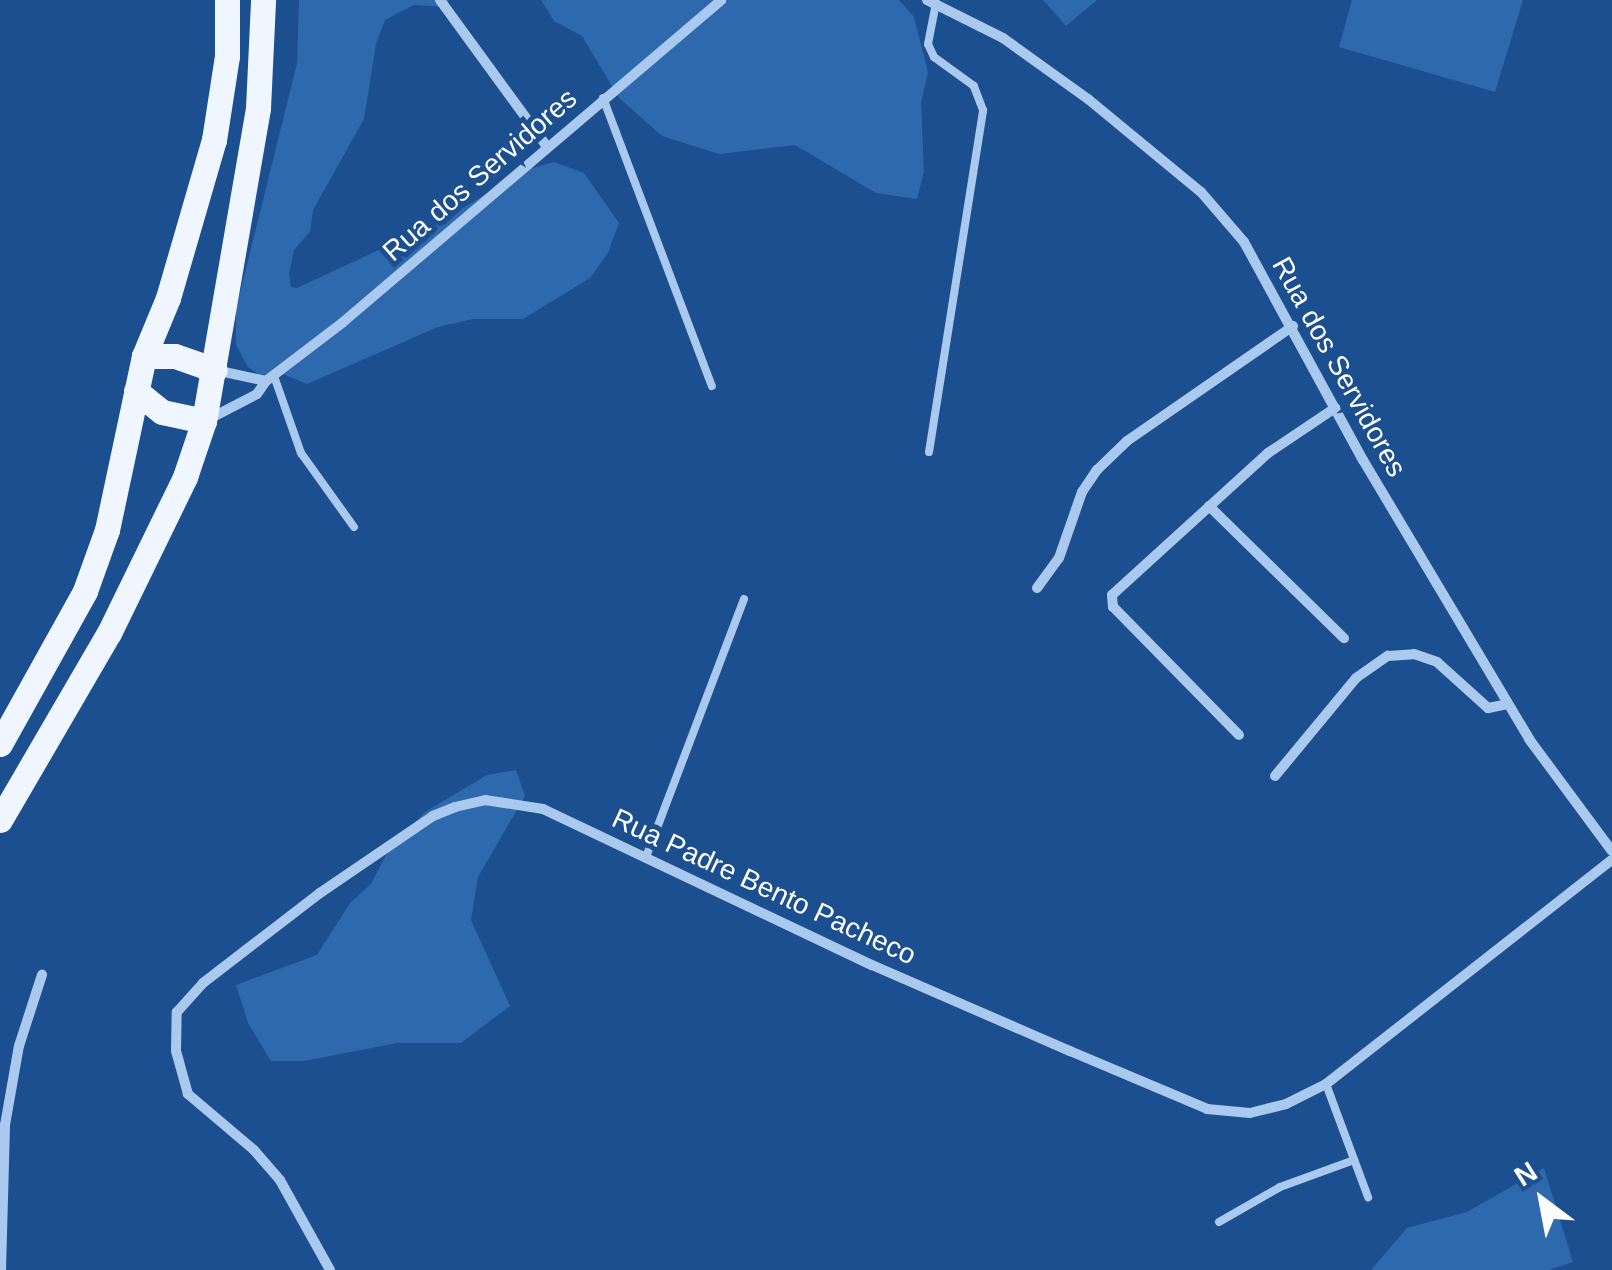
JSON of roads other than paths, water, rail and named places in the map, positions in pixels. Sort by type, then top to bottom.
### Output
[{"type":"main road","points":[[0,744],[85,592],[107,530],[144,356],[168,298],[214,140],[227,56],[227,0]]},
{"type":"main road","points":[[0,820],[109,633],[184,476],[204,421],[258,108],[263,0]]},
{"type":"main road","points":[[144,356],[175,356],[215,370]]},
{"type":"main road","points":[[136,391],[162,412],[204,421]]},
{"type":"street","points":[[440,0],[547,147]]},
{"type":"street","name":"Rua dos Servidores","points":[[204,421],[257,394],[270,378],[721,0]]},
{"type":"street","name":"Rua dos Servidores","points":[[931,2],[1003,38],[1046,68],[1200,192],[1244,242],[1335,408],[1508,704],[1563,790],[1612,851]]},
{"type":"street","points":[[1038,588],[1059,558],[1082,492],[1097,470],[1128,441],[1292,326]]},
{"type":"street","points":[[215,370],[270,378]]},
{"type":"street","points":[[1239,735],[1113,607],[1112,596],[1268,453],[1335,408]]},
{"type":"street","points":[[1209,506],[1344,638]]},
{"type":"street","points":[[1275,776],[1356,678],[1388,656],[1414,654],[1437,662],[1488,708],[1508,704]]},
{"type":"street","name":"Rua Padre Bento Pacheco","points":[[330,1270],[280,1180],[254,1150],[188,1094],[174,1031],[177,1012],[185,999],[320,892],[434,816],[455,807],[486,800],[543,809],[872,965],[1207,1109],[1250,1113],[1286,1104],[1326,1084],[1612,860]]},
{"type":"street","points":[[2,1270],[6,1126],[19,1046],[42,975]]},
{"type":"lane","points":[[929,452],[983,110],[974,86],[934,58],[928,44],[931,2]]},
{"type":"lane","points":[[603,98],[712,386]]},
{"type":"lane","points":[[270,378],[301,453],[354,527]]},
{"type":"lane","points":[[646,857],[744,598]]},
{"type":"lane","points":[[1602,840],[1612,828]]},
{"type":"lane","points":[[1326,1084],[1368,1197]]},
{"type":"lane","points":[[1220,1222],[1280,1187],[1354,1160]]}]
